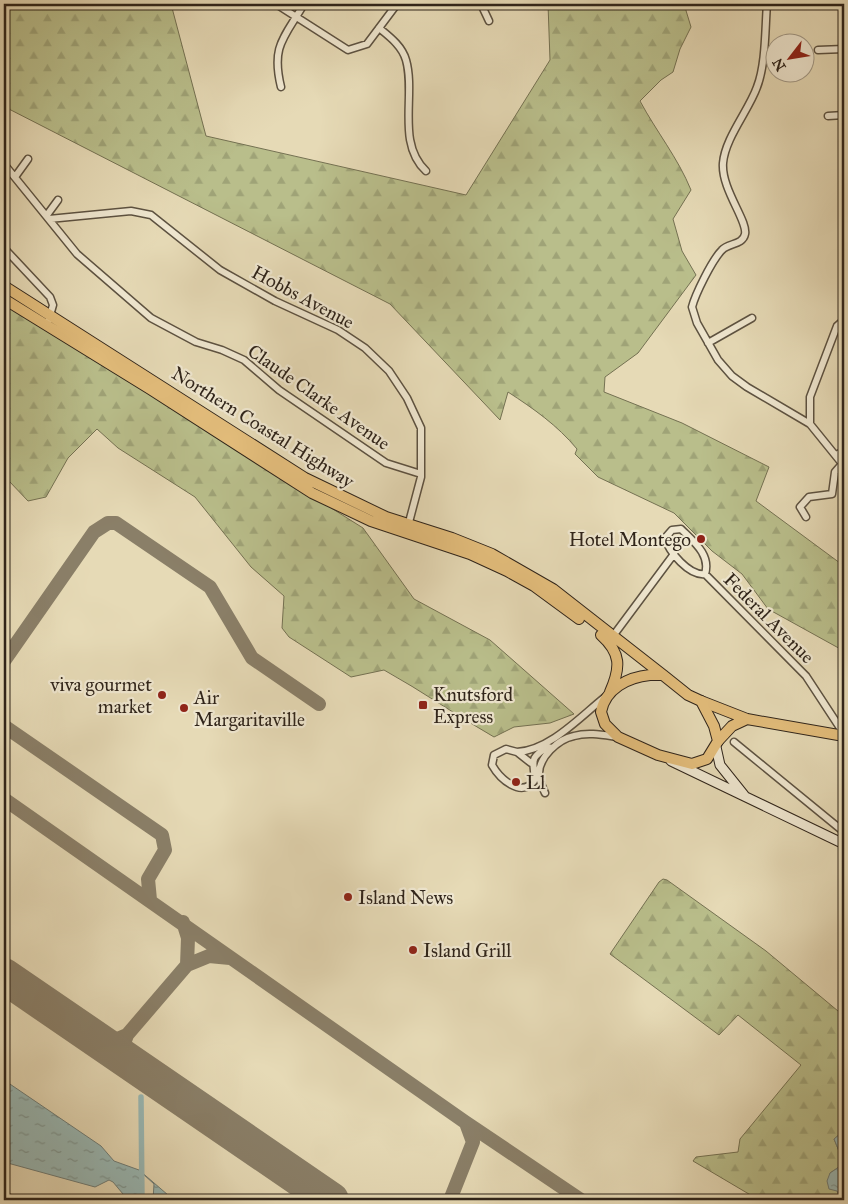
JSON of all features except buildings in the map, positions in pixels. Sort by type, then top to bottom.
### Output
[{"type":"main road","name":"Northern Coastal Highway","points":[[4,286],[305,478],[347,500],[408,526],[452,538],[492,554],[554,590],[663,675]]},
{"type":"main road","name":"Northern Coastal Highway","points":[[4,299],[312,492],[371,522],[470,554],[534,586],[612,644],[618,664],[609,693]]},
{"type":"main road","points":[[844,735],[747,719],[688,695],[663,675],[636,676],[609,693],[601,712],[605,724],[618,737],[844,844]]},
{"type":"main road","points":[[701,701],[714,726],[720,765],[748,799]]},
{"type":"main road","points":[[658,755],[692,764],[707,759],[732,726],[747,719]]},
{"type":"street","points":[[276,4],[348,50],[366,44],[397,4]]},
{"type":"street","points":[[281,87],[276,66],[277,50],[304,4]]},
{"type":"street","points":[[481,4],[489,21]]},
{"type":"street","points":[[767,4],[759,81],[724,159],[723,173],[726,187],[746,234],[742,240],[727,246],[719,254],[692,307],[697,323],[725,368],[739,382],[810,424],[843,465],[835,472],[832,494],[809,497],[800,507],[806,517]]},
{"type":"street","points":[[380,28],[394,40],[406,60],[409,130],[414,155],[426,170]]},
{"type":"street","points":[[818,50],[844,49]]},
{"type":"street","points":[[828,116],[844,115]]},
{"type":"street","points":[[15,177],[28,159]]},
{"type":"street","name":"Claude Clarke Avenue","points":[[4,164],[77,254],[151,318],[196,342],[222,350],[244,360],[278,390],[386,463],[421,474]]},
{"type":"street","points":[[48,217],[58,200]]},
{"type":"street","name":"Hobbs Avenue","points":[[48,217],[131,210],[151,215],[220,270],[274,301],[331,327],[365,348],[390,371],[407,398],[421,428],[421,474],[408,526]]},
{"type":"street","points":[[4,248],[50,297],[53,305],[47,326]]},
{"type":"street","points":[[708,343],[752,318]]},
{"type":"street","points":[[810,424],[810,397],[837,326],[844,320]]},
{"type":"street","points":[[836,455],[844,451]]},
{"type":"street","points":[[612,636],[674,554],[665,538],[672,530],[681,529],[704,554],[707,566],[705,574]]},
{"type":"street","name":"Federal Avenue","points":[[674,554],[691,570],[700,575],[705,574],[806,676],[844,735]]},
{"type":"street","points":[[517,752],[531,764],[535,778],[530,786],[520,789],[504,780],[492,765],[494,755],[506,749],[517,752],[529,752],[558,735],[609,693]]},
{"type":"street","points":[[545,793],[538,774],[544,759],[552,748],[572,736],[593,734],[618,737]]},
{"type":"street","points":[[734,742],[844,832]]},
{"type":"street","points":[[531,764],[533,758],[541,751],[547,747],[552,748]]},
{"type":"street","points":[[4,1196],[15,1200]]},
{"type":"green space","points":[[4,4],[171,4],[206,136],[466,195],[550,60],[548,4],[684,4],[691,27],[680,49],[673,72],[661,80],[640,101],[680,167],[691,190],[673,219],[682,251],[696,275],[638,353],[605,377],[604,392],[682,423],[769,467],[756,501],[844,566],[844,651],[768,609],[742,574],[712,551],[674,513],[598,477],[575,454],[577,449],[561,432],[536,411],[508,392],[500,420],[390,304],[5,107]]},
{"type":"green space","points":[[4,302],[363,528],[414,599],[490,640],[574,714],[550,723],[514,727],[494,737],[384,670],[351,677],[289,637],[282,628],[284,596],[251,567],[195,497],[118,448],[97,429],[68,458],[46,497],[28,501],[9,481],[4,485]]},
{"type":"green space","points":[[663,879],[766,951],[844,1016],[844,1142],[840,1134],[834,1139],[841,1156],[839,1167],[830,1173],[841,1200],[759,1200],[693,1161],[696,1157],[738,1152],[740,1139],[801,1065],[738,1015],[719,1035],[610,954],[659,882]]},
{"type":"water","points":[[4,1080],[101,1146],[114,1161],[139,1170],[168,1195],[170,1200],[153,1200],[154,1184],[142,1173],[142,1200],[128,1200],[113,1182],[109,1180],[95,1187],[4,1162]]},
{"type":"water","points":[[840,1134],[844,1142],[844,1200],[841,1200],[837,1191],[829,1189],[827,1181],[830,1173],[839,1167],[841,1156],[834,1139]]},
{"type":"waterway","points":[[141,1097],[142,1200]]},
{"type":"taxiway","points":[[4,661],[94,532],[108,523],[116,523],[210,587],[252,658],[319,704]]},
{"type":"taxiway","points":[[4,726],[162,835],[165,850],[148,879],[150,900]]},
{"type":"taxiway","points":[[4,799],[465,1122],[581,1200]]},
{"type":"taxiway","points":[[183,922],[188,938],[187,965]]},
{"type":"taxiway","points":[[99,1041],[113,1041],[127,1035],[187,965],[209,956],[230,958]]},
{"type":"taxiway","points":[[127,1035],[123,1046],[129,1062]]},
{"type":"taxiway","points":[[450,1200],[473,1142],[466,1123]]},
{"type":"runway","points":[[4,976],[331,1200]]},
{"type":"place","name":"Hotel Montego","points":[[701,539]]},
{"type":"place","name":"viva gourmet market","points":[[162,695]]},
{"type":"place","name":"Knutsford Express","points":[[423,705]]},
{"type":"place","name":"Air Margaritaville","points":[[184,708]]},
{"type":"place","name":"Ll","points":[[516,782]]},
{"type":"place","name":"Island News","points":[[348,897]]},
{"type":"place","name":"Island Grill","points":[[413,950]]}]
